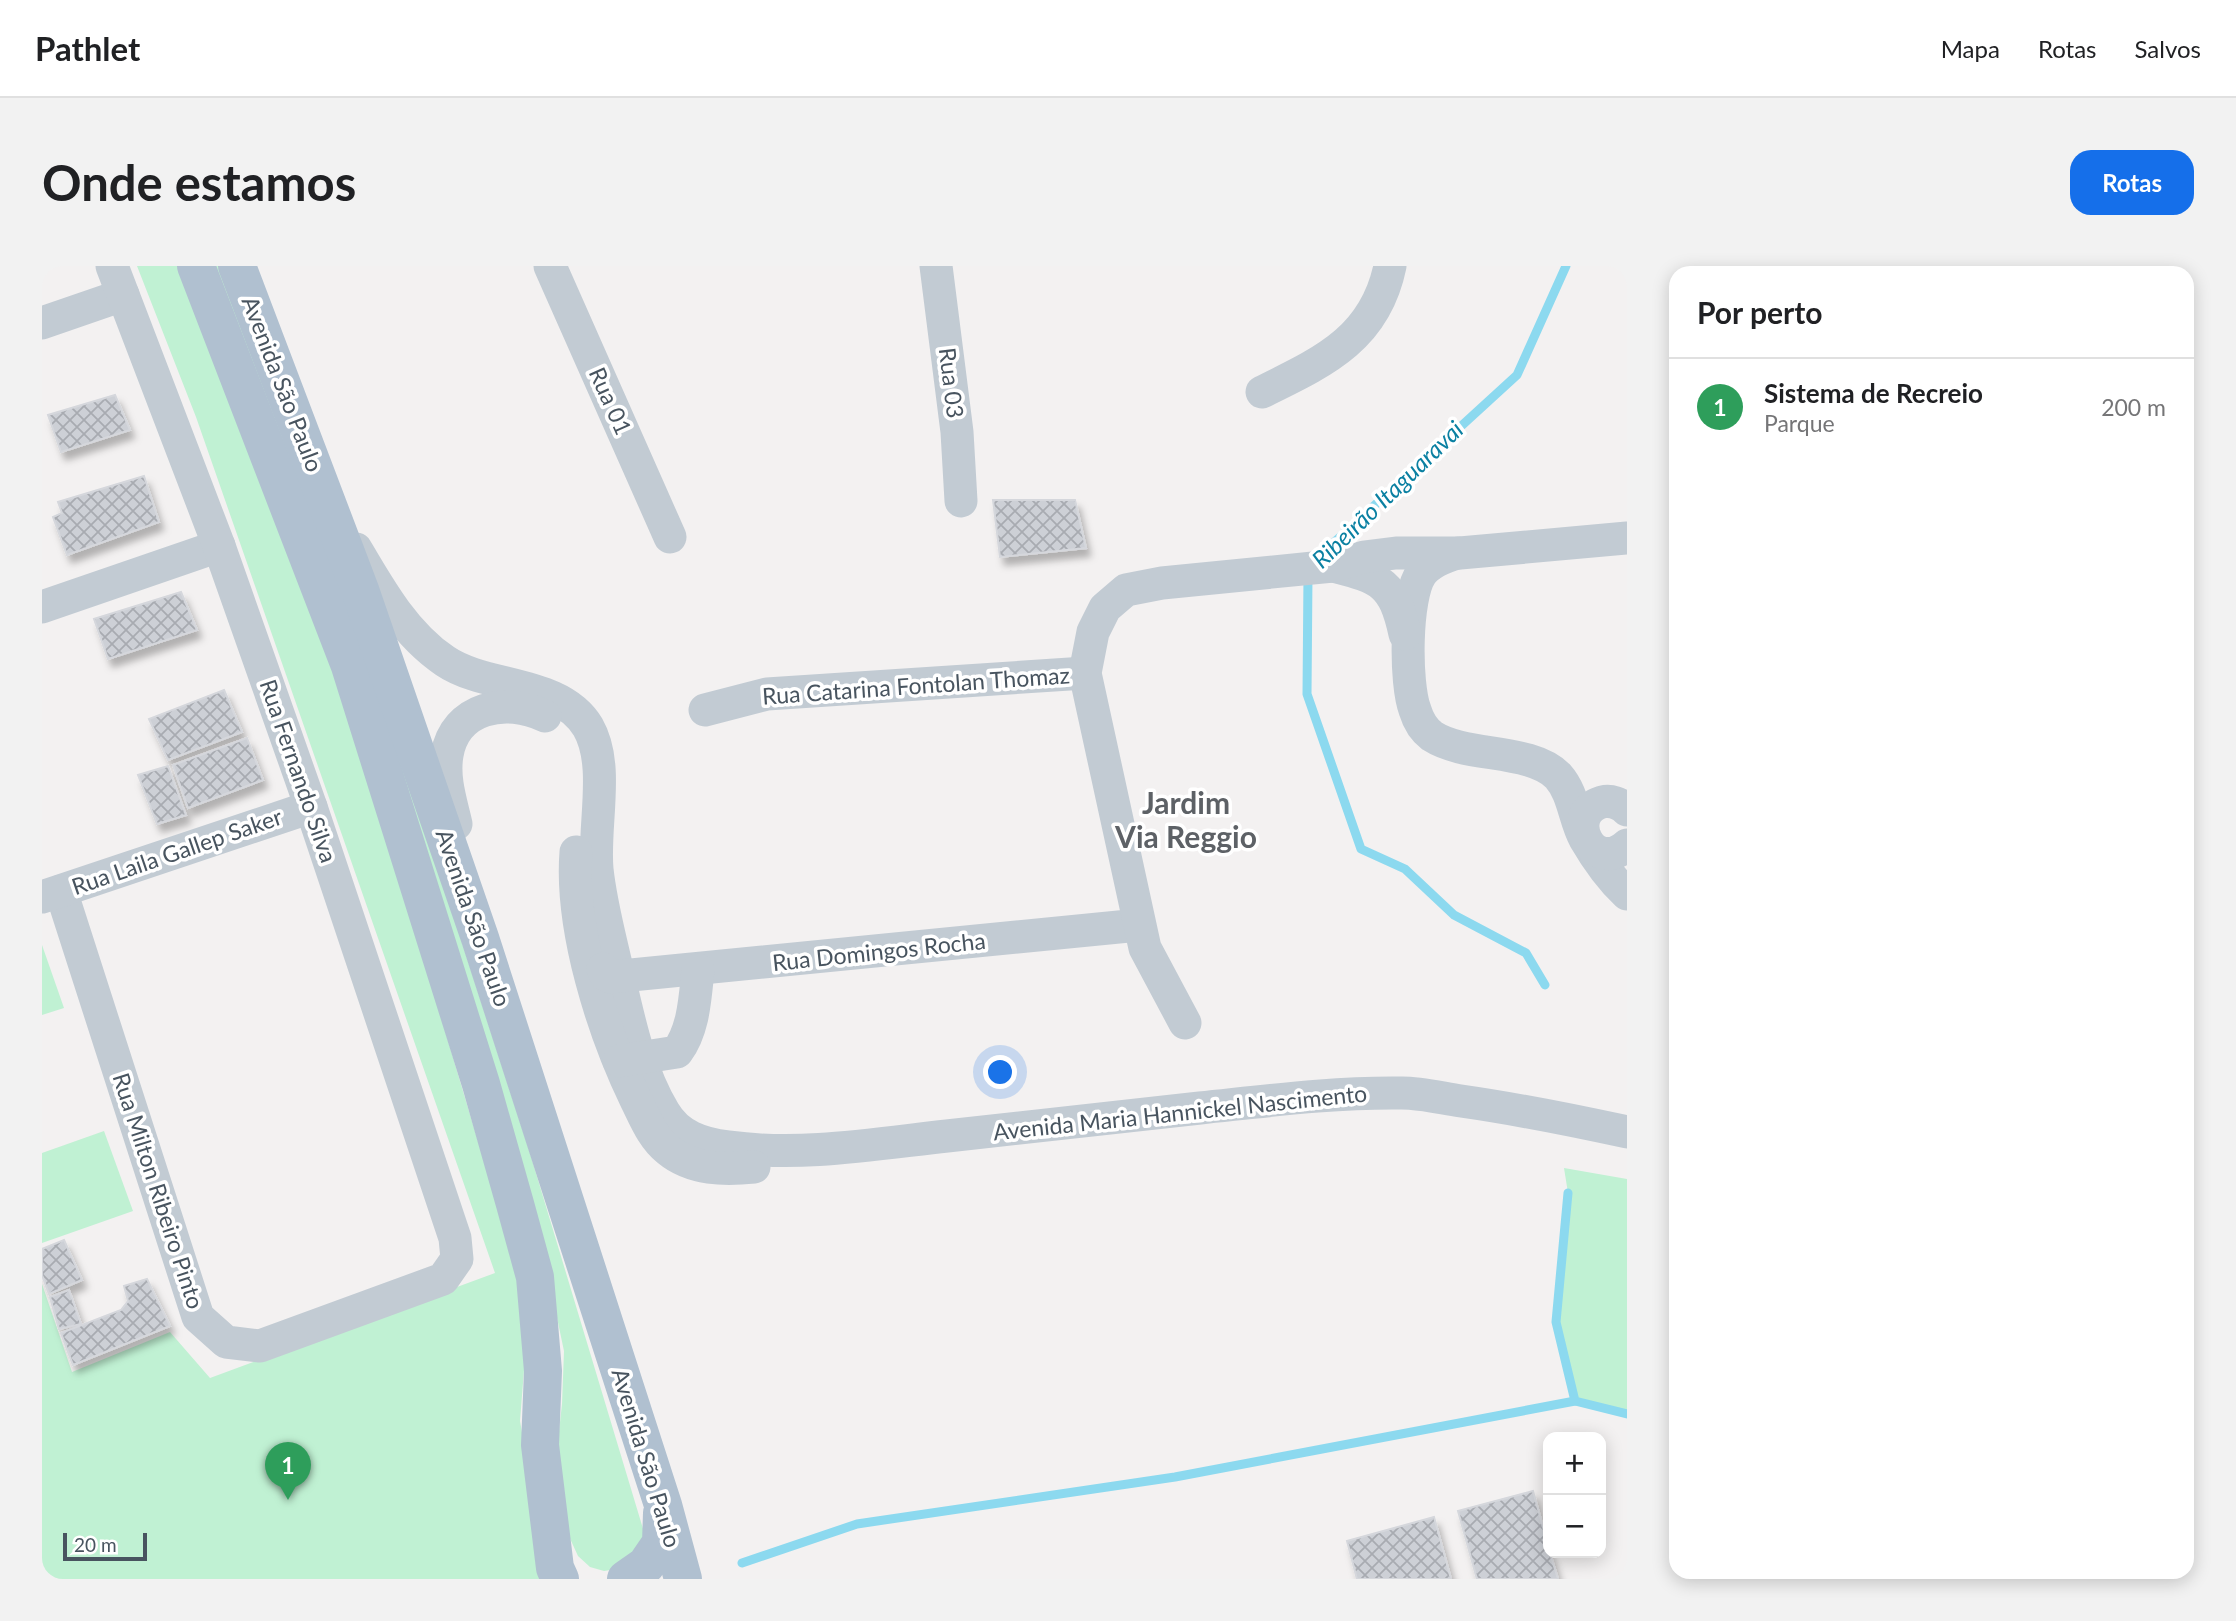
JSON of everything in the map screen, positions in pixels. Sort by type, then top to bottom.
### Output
[{"type":"main road","name":"Avenida São Paulo","points":[[196,266],[350,666],[481,1084],[515,1203],[535,1277],[543,1371],[540,1445],[565,1575]]},
{"type":"main road","name":"Avenida São Paulo","points":[[237,266],[364,603],[480,937],[663,1505],[682,1579]]},
{"type":"main road","points":[[625,1579],[646,1565],[661,1543],[663,1505]]},
{"type":"street","name":"Rua 01","points":[[550,266],[670,537]]},
{"type":"street","name":"Rua 03","points":[[936,266],[957,432],[961,501]]},
{"type":"street","points":[[1262,392],[1331,356],[1350,340],[1379,300],[1390,266]]},
{"type":"street","points":[[42,323],[118,280]]},
{"type":"street","name":"Rua Fernando Silva","points":[[118,280],[219,546],[311,807],[455,1238],[457,1259],[443,1279]]},
{"type":"street","name":"Avenida Maria Hannickel Nascimento","points":[[323,493],[384,595],[407,627],[430,649],[447,663],[470,673],[561,701],[586,723],[596,744],[599,766],[597,868],[602,905],[619,976],[629,1060]]},
{"type":"street","points":[[1185,1023],[1145,947],[1086,673],[1093,632],[1105,608],[1126,590],[1162,583],[1329,566],[1363,574],[1401,573],[1460,553],[1627,538]]},
{"type":"street","points":[[42,607],[219,546]]},
{"type":"street","points":[[1401,573],[1403,621],[1414,709],[1424,729],[1446,743],[1536,763],[1620,804]]},
{"type":"street","name":"Rua Catarina Fontolan Thomaz","points":[[705,710],[767,694],[1086,673]]},
{"type":"street","name":"Avenida Maria Hannickel Nascimento","points":[[480,937],[446,781],[447,754],[457,730],[474,714],[487,708],[504,706],[527,708],[559,723],[572,740],[581,762],[575,862],[578,900],[593,983],[609,1037],[629,1060],[673,1125],[686,1136],[729,1147],[814,1151],[1305,1096],[1406,1093],[1506,1107],[1627,1132]]},
{"type":"street","points":[[1547,768],[1564,785],[1586,839],[1627,894]]},
{"type":"street","points":[[1620,804],[1596,805],[1587,813],[1583,820],[1586,839],[1595,850],[1608,854],[1622,850],[1627,845]]},
{"type":"street","name":"Rua Laila Gallep Saker","points":[[51,894],[311,807]]},
{"type":"street","name":"Avenida Maria Hannickel Nascimento","points":[[575,862],[601,965],[606,975],[619,976]]},
{"type":"street","name":"Rua Milton Ribeiro Pinto","points":[[51,894],[198,1317],[226,1342],[260,1346],[443,1279]]},
{"type":"street","name":"Rua Domingos Rocha","points":[[619,976],[1139,925]]},
{"type":"street","points":[[629,1060],[677,1052],[682,1045],[694,1006],[698,970]]},
{"type":"green space","points":[[137,266],[177,266],[309,597],[364,759],[522,1289],[526,1345],[520,1421],[548,1579],[42,1579],[42,1284],[72,1372],[170,1332],[210,1378],[495,1273],[196,417]]},
{"type":"green space","points":[[204,266],[220,266],[341,568],[529,1150],[644,1532],[642,1549],[617,1569],[604,1571],[590,1567],[578,1556],[567,1532],[555,1468],[564,1351],[543,1251]]},
{"type":"green space","points":[[42,945],[64,1008],[42,1015]]},
{"type":"green space","points":[[104,1131],[133,1211],[42,1243],[42,1153]]},
{"type":"green space","points":[[1564,1168],[1627,1179],[1627,1414],[1575,1401],[1556,1322],[1568,1193]]},
{"type":"building","points":[[115,395],[130,430],[61,452],[48,415]]},
{"type":"building","points":[[144,476],[159,522],[67,555],[53,517],[62,513],[58,502]]},
{"type":"building","points":[[993,500],[1075,500],[1086,548],[1000,557]]},
{"type":"building","points":[[181,592],[197,630],[108,659],[94,619]]},
{"type":"building","points":[[224,690],[242,732],[168,760],[149,719]]},
{"type":"building","points":[[247,738],[263,780],[188,808],[173,765]]},
{"type":"building","points":[[168,766],[186,815],[157,824],[138,775]]},
{"type":"building","points":[[64,1240],[82,1280],[49,1294],[42,1275],[42,1249]]},
{"type":"building","points":[[147,1279],[170,1326],[73,1365],[61,1333],[121,1310],[128,1301],[124,1286]]},
{"type":"building","points":[[69,1290],[81,1324],[59,1329],[50,1297]]},
{"type":"building","points":[[1533,1491],[1543,1527],[1543,1558],[1552,1558],[1558,1579],[1477,1579],[1458,1511]]},
{"type":"building","points":[[1434,1517],[1451,1579],[1357,1579],[1347,1541]]},
{"type":"waterway","name":"Ribeirão Itaguaravai","points":[[1317,558],[1517,375],[1566,266]]},
{"type":"waterway","name":"Ribeirão Itaguaravai","points":[[1308,575],[1307,694],[1361,849],[1405,869],[1454,915],[1526,953],[1545,985]]},
{"type":"waterway","name":"Ribeirão Itaguaravai","points":[[1568,1193],[1556,1322],[1575,1401],[1627,1414]]},
{"type":"waterway","points":[[742,1563],[857,1524],[1175,1477],[1575,1401]]},
{"type":"place","name":"Sistema de Recreio","points":[[288,1500]]},
{"type":"district","name":"Jardim Via Reggio","points":[[1186,821]]}]
